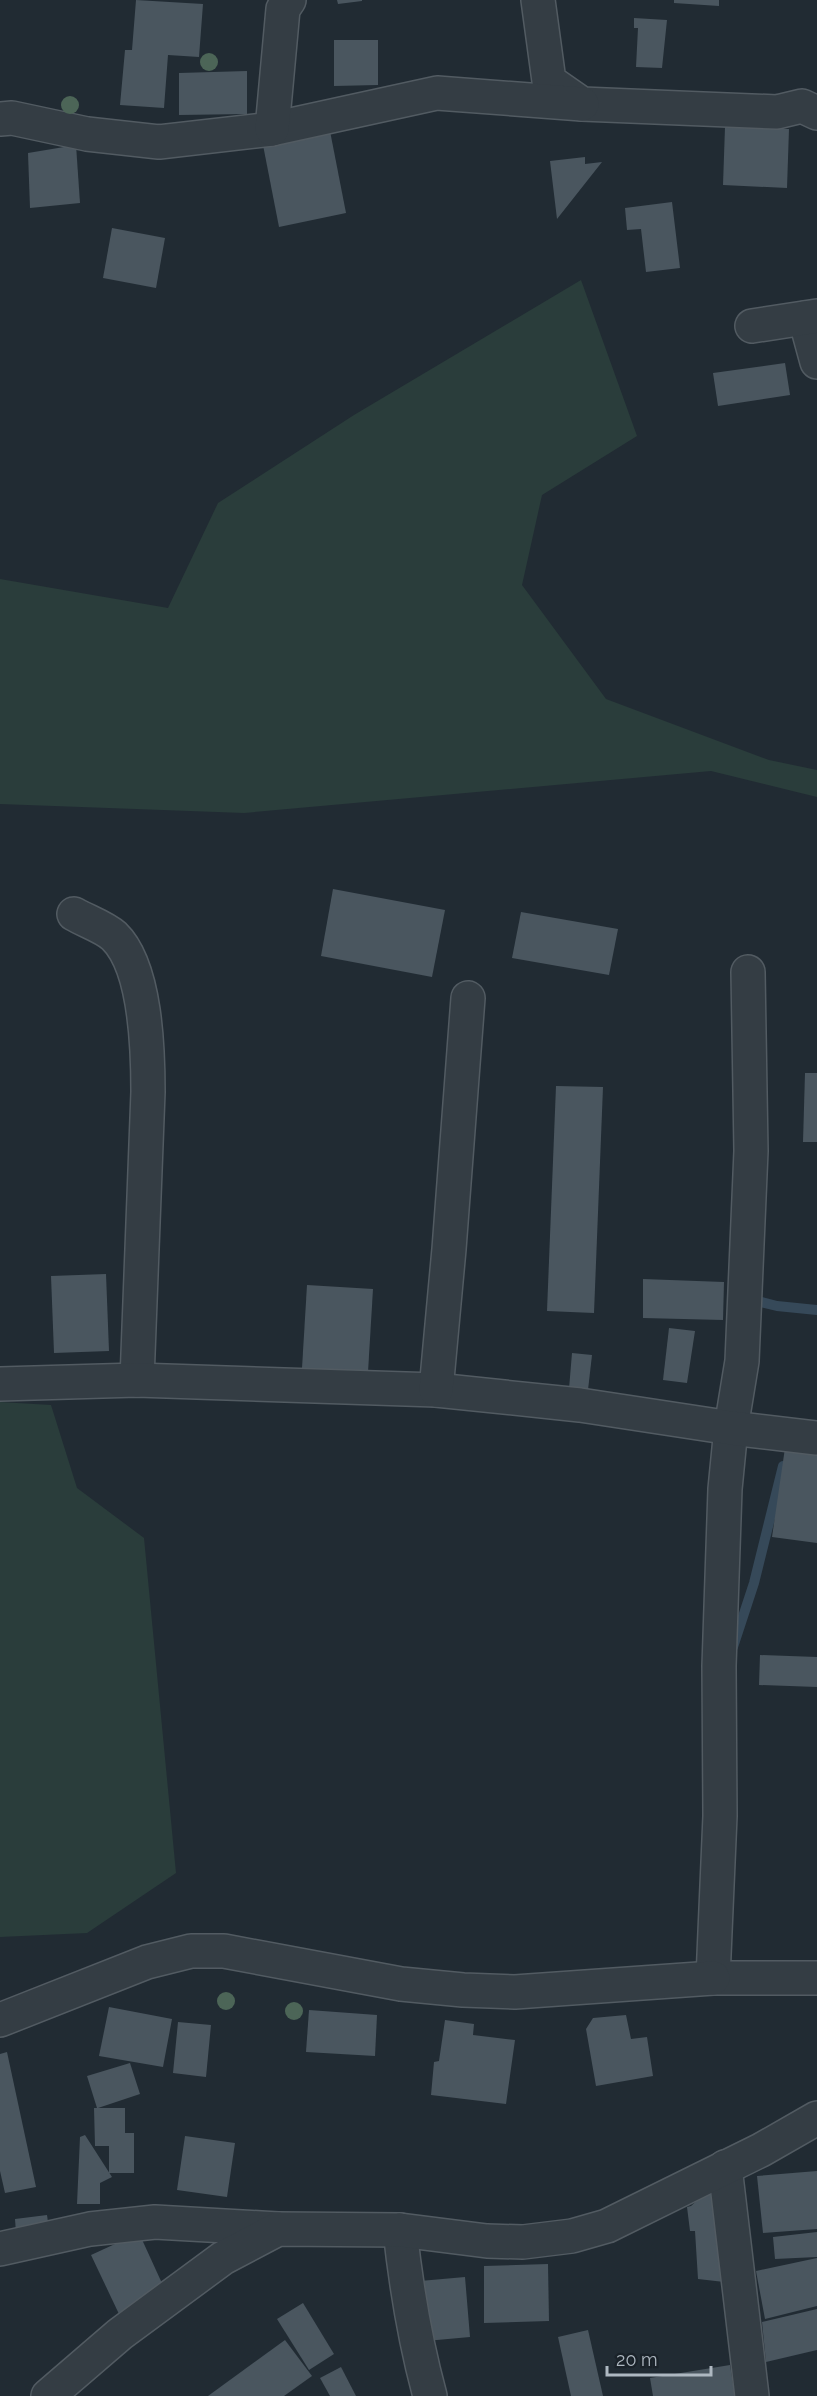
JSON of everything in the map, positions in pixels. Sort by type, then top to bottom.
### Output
[{"type":"street","points":[[272,129],[284,9],[289,0]]},
{"type":"street","points":[[537,0],[549,81],[582,104]]},
{"type":"street","points":[[0,119],[12,118],[87,134],[159,142],[272,129],[437,93],[582,104],[777,112],[802,106],[817,113]]},
{"type":"street","points":[[752,326],[811,317],[817,362]]},
{"type":"street","points":[[74,914],[113,935],[128,954],[141,998],[148,1073],[137,1380]]},
{"type":"street","points":[[713,1978],[720,1816],[719,1666],[724,1501],[730,1428],[742,1361],[751,1151],[748,972]]},
{"type":"street","points":[[436,1390],[468,998]]},
{"type":"street","points":[[0,1384],[137,1380],[436,1390],[580,1405],[730,1428],[817,1438]]},
{"type":"street","points":[[0,2020],[147,1962],[191,1952],[224,1951],[389,1983],[464,1990],[514,1992],[713,1978],[817,1978]]},
{"type":"street","points":[[0,2249],[90,2229],[155,2223],[278,2229],[400,2230],[487,2241],[523,2242],[572,2236],[607,2226],[817,2118]]},
{"type":"street","points":[[725,2167],[752,2396]]},
{"type":"street","points":[[48,2396],[120,2334],[223,2258],[278,2229]]},
{"type":"street","points":[[400,2230],[406,2289],[418,2354],[430,2396]]},
{"type":"green space","points":[[581,280],[637,436],[542,495],[522,585],[606,699],[769,760],[817,770],[817,797],[711,771],[244,813],[0,804],[0,579],[168,608],[218,503],[354,415]]},
{"type":"green space","points":[[0,1402],[51,1405],[77,1488],[144,1538],[176,1873],[87,1933],[0,1937]]},
{"type":"building","points":[[136,0],[203,4],[199,57],[168,55],[164,108],[120,105],[125,50],[132,50]]},
{"type":"building","points":[[337,0],[362,0],[362,1],[338,4]]},
{"type":"building","points":[[674,0],[719,0],[719,6],[674,3]]},
{"type":"building","points":[[634,18],[667,20],[662,68],[636,67],[638,28],[634,28]]},
{"type":"building","points":[[334,40],[378,40],[378,85],[334,86]]},
{"type":"building","points":[[247,71],[247,114],[179,115],[179,73]]},
{"type":"building","points":[[725,127],[789,129],[787,188],[723,185]]},
{"type":"building","points":[[330,131],[346,213],[279,227],[263,145]]},
{"type":"building","points":[[76,145],[80,203],[30,208],[28,153]]},
{"type":"building","points":[[585,157],[585,164],[602,162],[557,219],[550,161]]},
{"type":"building","points":[[672,202],[680,268],[646,272],[641,229],[627,230],[625,208]]},
{"type":"building","points":[[112,228],[165,238],[156,288],[103,278]]},
{"type":"building","points":[[785,363],[790,395],[718,406],[713,373]]},
{"type":"building","points":[[333,889],[445,910],[432,977],[321,956]]},
{"type":"building","points":[[521,912],[618,929],[609,975],[512,958]]},
{"type":"building","points":[[805,1073],[817,1073],[817,1142],[803,1142]]},
{"type":"building","points":[[556,1086],[603,1087],[594,1313],[547,1311]]},
{"type":"building","points":[[106,1274],[109,1351],[54,1353],[51,1276]]},
{"type":"building","points":[[643,1279],[724,1282],[723,1320],[643,1318]]},
{"type":"building","points":[[307,1285],[373,1289],[368,1372],[302,1368]]},
{"type":"building","points":[[669,1328],[695,1331],[687,1383],[663,1380]]},
{"type":"building","points":[[572,1353],[592,1355],[588,1390],[569,1389]]},
{"type":"building","points":[[786,1441],[817,1445],[817,1543],[772,1537]]},
{"type":"building","points":[[760,1655],[817,1657],[817,1687],[759,1685]]},
{"type":"building","points":[[109,2007],[172,2019],[163,2067],[99,2056]]},
{"type":"building","points":[[309,2010],[377,2015],[375,2056],[306,2052]]},
{"type":"building","points":[[626,2015],[631,2039],[647,2037],[653,2076],[596,2086],[586,2029],[593,2018]]},
{"type":"building","points":[[445,2020],[474,2024],[473,2035],[515,2040],[506,2104],[431,2095],[434,2062],[439,2061]]},
{"type":"building","points":[[178,2022],[211,2025],[206,2077],[173,2073]]},
{"type":"building","points":[[7,2052],[36,2187],[5,2193],[0,2171],[0,2054]]},
{"type":"building","points":[[130,2063],[140,2094],[98,2108],[125,2108],[125,2133],[134,2133],[134,2173],[109,2173],[109,2146],[95,2146],[94,2108],[97,2108],[87,2076]]},
{"type":"building","points":[[85,2135],[112,2177],[100,2183],[100,2204],[77,2204],[80,2137]]},
{"type":"building","points":[[185,2136],[235,2143],[227,2197],[177,2190]]},
{"type":"building","points":[[817,2171],[817,2229],[763,2233],[757,2176]]},
{"type":"building","points":[[721,2179],[733,2283],[698,2279],[695,2231],[690,2231],[687,2207]]},
{"type":"building","points":[[47,2215],[49,2229],[16,2233],[15,2219]]},
{"type":"building","points":[[817,2232],[817,2257],[775,2259],[773,2237]]},
{"type":"building","points":[[139,2233],[166,2292],[119,2314],[91,2255]]},
{"type":"building","points":[[817,2258],[817,2306],[765,2319],[756,2271]]},
{"type":"building","points":[[548,2264],[549,2321],[484,2323],[484,2266]]},
{"type":"building","points":[[465,2277],[470,2337],[426,2341],[420,2281]]},
{"type":"building","points":[[303,2303],[334,2354],[309,2370],[277,2319]]},
{"type":"building","points":[[817,2309],[817,2350],[766,2362],[762,2322]]},
{"type":"building","points":[[588,2330],[603,2396],[571,2396],[558,2337]]},
{"type":"building","points":[[285,2340],[312,2376],[284,2396],[208,2396]]},
{"type":"building","points":[[730,2365],[735,2396],[653,2396],[650,2378]]},
{"type":"building","points":[[341,2367],[356,2396],[330,2396],[320,2378]]},
{"type":"waterway","points":[[757,1301],[777,1306],[817,1310]]},
{"type":"waterway","points":[[733,1647],[754,1583],[783,1466]]}]
